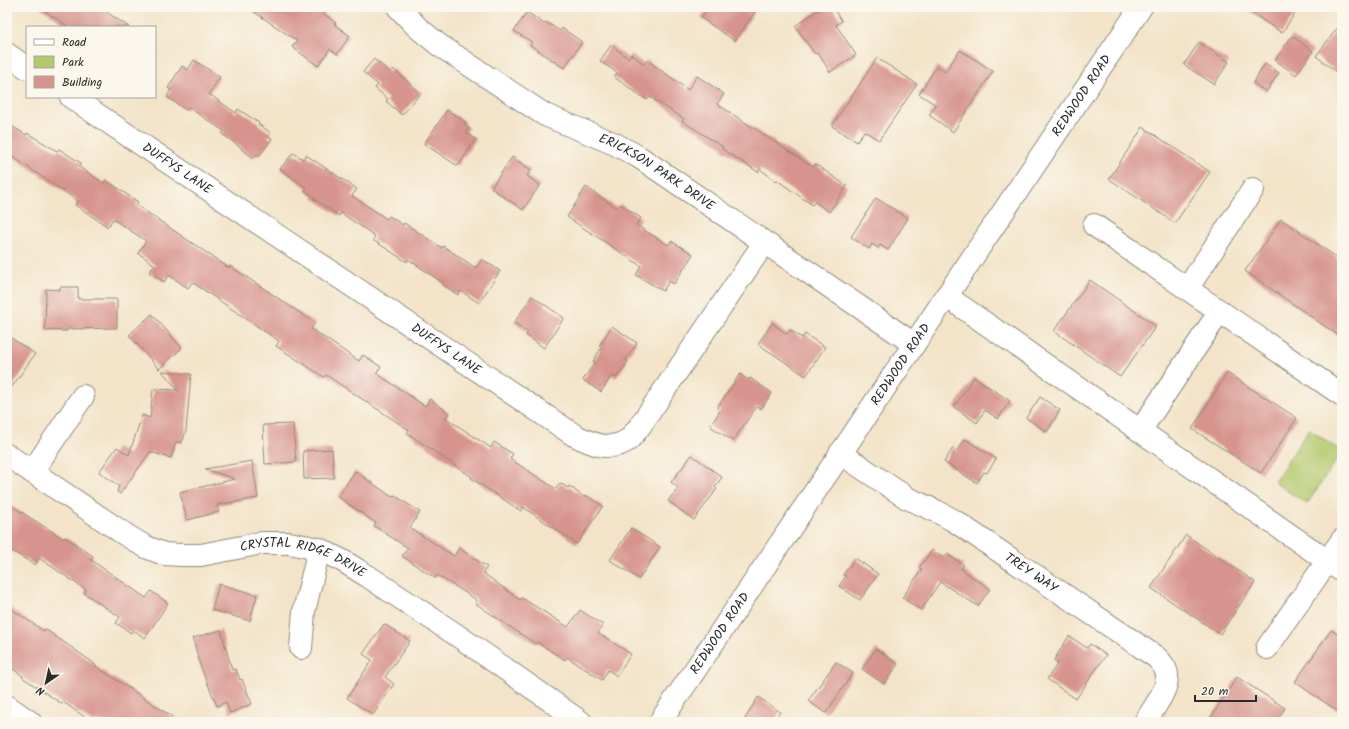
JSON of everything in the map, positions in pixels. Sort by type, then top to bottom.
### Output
[{"type":"street","name":"ERICKSON PARK DRIVE","points":[[398,7],[439,45],[521,100],[545,115],[615,144],[639,157],[914,344]]},
{"type":"street","name":"REDWOOD ROAD","points":[[660,722],[1141,7]]},
{"type":"street","points":[[7,54],[26,67]]},
{"type":"street","name":"DUFFYS LANE","points":[[71,98],[574,436],[592,444],[613,447],[628,440],[640,426],[764,242]]},
{"type":"street","points":[[1187,289],[1253,189]]},
{"type":"street","points":[[1094,225],[1342,395]]},
{"type":"street","points":[[946,296],[1335,566]]},
{"type":"street","points":[[1140,431],[1220,311]]},
{"type":"street","points":[[32,472],[82,396]]},
{"type":"street","name":"TREY WAY","points":[[840,453],[907,498],[953,520],[1156,657],[1165,669],[1167,677],[1162,694],[1145,722]]},
{"type":"street","name":"CRYSTAL RIDGE DRIVE","points":[[7,456],[126,535],[146,547],[164,554],[201,555],[262,542],[289,543],[319,549],[343,561],[369,577],[461,638],[581,722]]},
{"type":"street","points":[[1267,648],[1335,566],[1342,540]]},
{"type":"street","points":[[301,648],[304,611],[319,549]]},
{"type":"street","points":[[7,706],[30,722]]},
{"type":"green space","points":[[1309,429],[1342,452],[1307,504],[1274,482]]},
{"type":"building","points":[[39,7],[99,7],[128,26],[68,26]]},
{"type":"building","points":[[247,7],[315,7],[350,36],[337,54],[330,49],[318,66],[292,47],[297,41]]},
{"type":"building","points":[[708,7],[758,7],[735,41],[701,18]]},
{"type":"building","points":[[822,7],[832,7],[842,21],[836,25],[856,55],[830,72],[818,53],[815,54],[795,26]]},
{"type":"building","points":[[1243,7],[1299,7],[1282,33]]},
{"type":"building","points":[[527,12],[544,24],[546,22],[560,31],[562,28],[582,42],[564,68],[530,45],[532,42],[514,31]]},
{"type":"building","points":[[1342,22],[1342,76],[1316,56]]},
{"type":"building","points":[[1292,36],[1313,51],[1296,75],[1275,60]]},
{"type":"building","points":[[1199,42],[1229,62],[1214,84],[1184,65]]},
{"type":"building","points":[[611,45],[628,58],[631,54],[644,64],[647,60],[688,90],[697,76],[724,94],[717,104],[813,167],[815,164],[847,186],[829,212],[815,202],[812,205],[760,169],[758,172],[722,149],[723,147],[682,121],[684,119],[650,97],[647,100],[614,77],[617,73],[600,61]]},
{"type":"building","points":[[960,50],[993,71],[953,132],[929,115],[936,105],[919,94],[937,66],[945,72]]},
{"type":"building","points":[[877,58],[917,84],[879,140],[864,131],[857,142],[832,126]]},
{"type":"building","points":[[374,59],[390,72],[393,69],[421,93],[402,115],[386,101],[388,99],[375,88],[378,85],[363,72]]},
{"type":"building","points":[[194,60],[220,77],[209,94],[236,113],[238,109],[271,133],[268,137],[272,139],[259,156],[257,154],[254,158],[222,134],[224,131],[188,107],[186,110],[167,97],[171,90],[168,88],[182,66],[188,70]]},
{"type":"building","points":[[1265,64],[1279,73],[1266,92],[1253,83]]},
{"type":"building","points":[[447,110],[466,122],[464,124],[469,128],[466,133],[476,139],[458,166],[424,144]]},
{"type":"building","points":[[7,123],[57,151],[59,149],[81,163],[79,167],[104,183],[106,180],[138,202],[136,205],[229,268],[230,266],[315,323],[311,329],[359,361],[363,355],[381,367],[376,373],[425,406],[430,399],[449,413],[446,418],[491,448],[494,442],[513,454],[510,459],[556,489],[560,483],[568,488],[569,486],[584,497],[586,495],[603,506],[577,544],[523,507],[521,511],[471,478],[472,477],[407,433],[409,430],[326,375],[324,377],[276,346],[279,341],[192,282],[188,288],[169,275],[164,282],[149,272],[155,265],[138,253],[146,241],[113,219],[108,227],[75,205],[78,201],[7,153]]},
{"type":"building","points":[[1143,127],[1210,172],[1175,223],[1109,179]]},
{"type":"building","points":[[293,153],[303,159],[306,155],[357,189],[352,196],[387,219],[389,216],[403,225],[404,223],[476,268],[482,259],[500,271],[479,303],[461,291],[458,295],[408,259],[407,262],[373,240],[375,236],[341,213],[339,216],[313,198],[314,197],[305,191],[307,188],[280,169]]},
{"type":"building","points":[[512,157],[531,170],[527,176],[540,185],[523,210],[491,188]]},
{"type":"building","points":[[586,187],[617,208],[620,204],[641,218],[636,225],[668,245],[671,241],[693,254],[674,284],[669,281],[663,291],[636,275],[641,266],[567,217]]},
{"type":"building","points":[[876,198],[908,218],[888,250],[880,245],[878,248],[872,244],[869,249],[851,237]]},
{"type":"building","points":[[1281,219],[1342,261],[1342,338],[1245,271]]},
{"type":"building","points":[[1090,280],[1156,326],[1120,377],[1054,331]]},
{"type":"building","points":[[60,287],[78,287],[78,299],[117,299],[117,328],[67,329],[67,331],[45,330],[46,289],[60,290]]},
{"type":"building","points":[[532,296],[564,318],[544,348],[526,335],[528,332],[514,323]]},
{"type":"building","points":[[152,314],[182,348],[159,369],[129,335]]},
{"type":"building","points":[[772,323],[787,334],[790,330],[802,338],[805,334],[825,347],[806,376],[758,344]]},
{"type":"building","points":[[612,326],[637,343],[625,360],[628,361],[616,378],[612,375],[601,392],[583,380],[595,362],[593,361],[602,347],[599,346]]},
{"type":"building","points":[[7,335],[35,354],[7,394]]},
{"type":"building","points":[[162,371],[191,374],[186,431],[182,443],[176,442],[171,458],[150,452],[120,494],[117,492],[119,486],[99,472],[117,447],[129,455],[142,415],[150,418],[153,389],[178,390]]},
{"type":"building","points":[[1227,373],[1297,418],[1261,473],[1192,429]]},
{"type":"building","points":[[740,374],[748,380],[750,378],[772,393],[761,409],[757,406],[733,441],[710,426],[720,411],[717,408]]},
{"type":"building","points":[[974,377],[1010,401],[998,419],[985,410],[977,423],[954,407]]},
{"type":"building","points":[[1040,397],[1060,410],[1047,432],[1026,418]]},
{"type":"building","points":[[293,424],[296,462],[265,464],[263,425]]},
{"type":"building","points":[[965,439],[996,459],[987,473],[984,472],[977,483],[944,462],[953,448],[957,451]]},
{"type":"building","points":[[332,449],[334,478],[304,479],[303,451]]},
{"type":"building","points":[[692,455],[722,477],[715,487],[717,489],[694,520],[668,501],[678,488],[671,482]]},
{"type":"building","points":[[252,461],[258,498],[217,505],[219,512],[187,520],[180,492],[235,479],[205,469]]},
{"type":"building","points":[[355,471],[392,497],[394,495],[420,512],[410,528],[454,556],[459,548],[487,567],[483,573],[520,600],[522,598],[568,627],[580,610],[603,625],[598,633],[631,654],[617,676],[608,670],[602,680],[567,657],[565,660],[537,642],[536,644],[475,603],[477,600],[437,575],[435,578],[402,556],[408,548],[374,526],[376,523],[338,497]]},
{"type":"building","points":[[7,503],[64,539],[65,537],[93,556],[91,560],[146,598],[151,591],[168,603],[145,638],[133,630],[131,633],[116,623],[120,617],[84,593],[86,590],[39,558],[35,565],[7,548]]},
{"type":"building","points":[[631,528],[660,547],[639,579],[610,560]]},
{"type":"building","points":[[1186,535],[1255,582],[1220,634],[1151,588]]},
{"type":"building","points":[[932,550],[944,558],[947,554],[964,565],[961,569],[990,589],[978,606],[940,582],[921,610],[902,598],[922,569],[919,568]]},
{"type":"building","points":[[855,558],[878,574],[860,600],[839,586],[846,576],[843,575]]},
{"type":"building","points":[[219,584],[257,595],[250,621],[212,610]]},
{"type":"building","points":[[7,606],[44,631],[45,629],[95,664],[94,665],[180,722],[92,722],[63,702],[62,704],[7,665]]},
{"type":"building","points":[[384,624],[410,641],[385,677],[394,684],[373,715],[347,698],[372,660],[363,654]]},
{"type":"building","points":[[221,630],[232,670],[236,669],[240,680],[242,679],[252,704],[230,713],[226,702],[217,706],[200,665],[193,638]]},
{"type":"building","points":[[1331,630],[1342,637],[1342,714],[1295,682]]},
{"type":"building","points":[[1069,636],[1087,648],[1090,644],[1106,655],[1076,699],[1047,679],[1058,663],[1054,660]]},
{"type":"building","points":[[876,649],[898,664],[884,684],[862,669]]},
{"type":"building","points":[[836,662],[853,673],[826,713],[808,701]]},
{"type":"building","points":[[1237,677],[1285,708],[1276,722],[1208,722]]},
{"type":"building","points":[[758,697],[780,712],[773,722],[743,722]]}]
